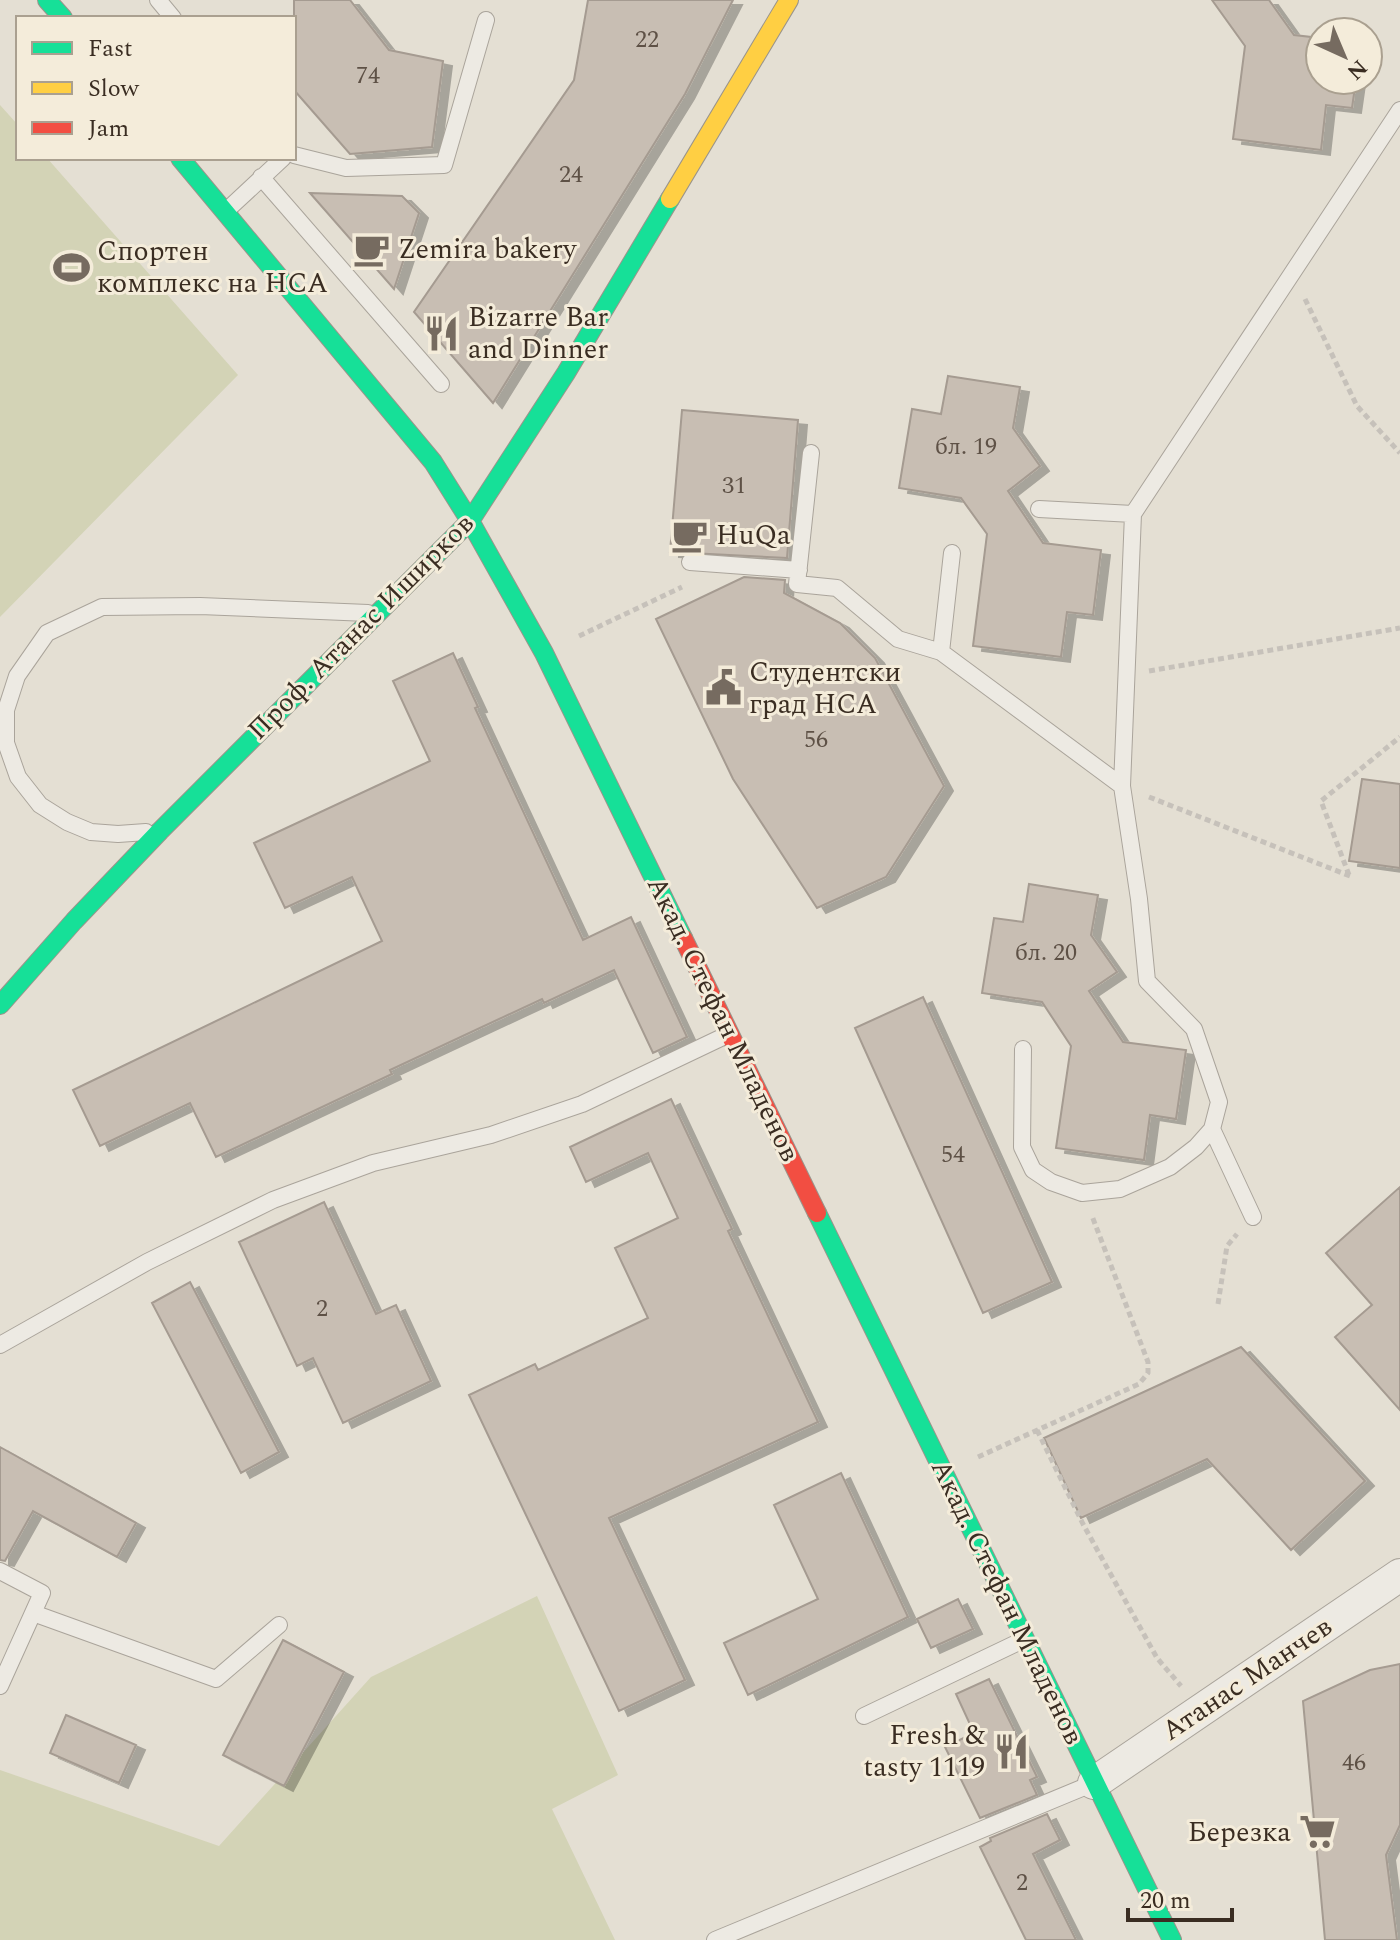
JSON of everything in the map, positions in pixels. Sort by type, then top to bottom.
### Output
[{"type":"street","points":[[47,0],[61,16]]},
{"type":"street","name":"Проф. Атанас Иширков","points":[[0,1005],[160,831],[470,521],[566,373],[789,0]]},
{"type":"street","name":"Акад. Стефан Младенов","points":[[182,160],[433,462],[544,653],[1172,1940]]},
{"type":"street","name":"Атанас Манчев","points":[[1094,1783],[1400,1575]]},
{"type":"lane","points":[[158,0],[171,16]]},
{"type":"lane","points":[[296,156],[346,168],[444,165],[486,20]]},
{"type":"lane","points":[[1023,1049],[1022,1147],[1033,1170],[1051,1182],[1082,1193],[1120,1189],[1170,1167],[1196,1147],[1212,1129],[1219,1102],[1194,1029],[1147,981],[1139,899],[1122,786],[1133,514],[1400,110]]},
{"type":"lane","points":[[225,212],[281,160]]},
{"type":"lane","points":[[261,177],[441,384]]},
{"type":"lane","points":[[811,453],[797,584],[837,588],[898,639],[941,652],[1122,786]]},
{"type":"lane","points":[[1039,509],[1133,514]]},
{"type":"lane","points":[[941,652],[952,553]]},
{"type":"lane","points":[[690,562],[799,570]]},
{"type":"lane","points":[[160,831],[91,832],[40,805],[18,777],[6,743],[6,710],[17,676],[47,633],[102,607],[200,606],[375,614]]},
{"type":"lane","points":[[0,1345],[147,1262],[273,1200],[373,1163],[491,1135],[582,1104],[730,1033]]},
{"type":"lane","points":[[1212,1129],[1253,1217]]},
{"type":"lane","points":[[0,1571],[42,1593],[0,1686]]},
{"type":"lane","points":[[33,1613],[216,1679],[279,1625]]},
{"type":"lane","points":[[864,1716],[1024,1639]]},
{"type":"lane","points":[[715,1940],[1094,1783]]},
{"type":"path","points":[[1285,284],[1308,302],[1357,406],[1400,453]]},
{"type":"path","points":[[544,653],[693,581]]},
{"type":"path","points":[[1126,675],[1400,628]]},
{"type":"path","points":[[1122,786],[1350,876],[1321,801],[1400,737]]},
{"type":"path","points":[[944,1473],[1139,1384],[1148,1373],[1148,1362],[1082,1193]]},
{"type":"path","points":[[1218,1304],[1227,1246],[1253,1217]]},
{"type":"path","points":[[1037,1430],[1083,1524],[1157,1658],[1202,1710]]},
{"type":"green space","name":"Спортен комплекс на НСА","points":[[0,105],[16,123],[16,160],[49,160],[238,375],[0,617]]},
{"type":"green space","points":[[537,1596],[618,1775],[552,1809],[615,1940],[0,1940],[0,1770],[219,1846],[371,1677]]},
{"type":"building","points":[[294,0],[350,0],[389,50],[443,61],[432,147],[350,154],[296,92]]},
{"type":"building","points":[[588,0],[733,0],[685,94],[493,403],[414,312],[574,80]]},
{"type":"building","points":[[1212,0],[1269,0],[1294,35],[1304,36],[1304,96],[1354,96],[1352,108],[1326,105],[1321,150],[1233,139],[1245,46]]},
{"type":"building","points":[[310,193],[402,196],[419,213],[394,289]]},
{"type":"building","points":[[948,376],[1020,387],[1013,428],[1040,466],[1008,491],[1043,543],[1101,550],[1093,615],[1067,612],[1061,657],[973,646],[987,534],[961,498],[899,488],[912,409],[941,414]]},
{"type":"building","points":[[682,410],[798,420],[787,558],[670,552]]},
{"type":"building","points":[[744,577],[785,580],[784,593],[840,623],[875,658],[944,786],[886,877],[817,908],[733,779],[656,619]]},
{"type":"building","points":[[453,653],[478,707],[475,708],[583,940],[631,917],[687,1037],[653,1053],[614,970],[544,1003],[542,999],[390,1070],[392,1074],[216,1157],[190,1103],[100,1146],[73,1090],[382,941],[352,877],[285,908],[254,843],[430,761],[393,681]]},
{"type":"building","points":[[1362,779],[1400,784],[1400,868],[1349,861]]},
{"type":"building","points":[[1029,884],[1098,895],[1091,935],[1117,972],[1089,991],[1123,1042],[1186,1050],[1176,1119],[1150,1115],[1144,1160],[1056,1148],[1071,1046],[1042,1002],[982,993],[994,918],[1023,922]]},
{"type":"building","points":[[923,997],[1052,1282],[983,1313],[855,1028]]},
{"type":"building","points":[[671,1099],[732,1229],[728,1231],[818,1422],[609,1518],[685,1680],[619,1711],[469,1395],[535,1364],[538,1370],[648,1318],[615,1248],[678,1218],[648,1153],[586,1182],[570,1147]]},
{"type":"building","points":[[1400,1187],[1400,1410],[1335,1337],[1372,1305],[1326,1253]]},
{"type":"building","points":[[324,1202],[376,1314],[396,1305],[431,1381],[343,1423],[313,1358],[297,1366],[239,1242]]},
{"type":"building","points":[[190,1282],[279,1452],[241,1473],[152,1303]]},
{"type":"building","points":[[1241,1347],[1365,1481],[1291,1550],[1207,1459],[1081,1518],[1044,1438]]},
{"type":"building","points":[[0,1447],[136,1523],[117,1557],[33,1511],[5,1561],[0,1560]]},
{"type":"building","points":[[841,1473],[908,1617],[748,1695],[724,1643],[818,1599],[774,1505]]},
{"type":"building","points":[[958,1599],[973,1629],[931,1648],[917,1619]]},
{"type":"building","points":[[283,1640],[344,1672],[284,1786],[223,1755]]},
{"type":"building","points":[[1400,1664],[1400,1825],[1386,1855],[1397,1940],[1325,1940],[1303,1701],[1370,1670]]},
{"type":"building","points":[[989,1679],[1037,1777],[1030,1780],[1037,1795],[980,1818],[945,1747],[974,1733],[956,1694]]},
{"type":"building","points":[[66,1715],[136,1745],[119,1783],[50,1753]]},
{"type":"building","points":[[1047,1814],[1060,1840],[1033,1854],[1076,1940],[1026,1940],[980,1847],[991,1841],[990,1838]]},
{"type":"traffic: fast","points":[[47,0],[61,16]]},
{"type":"traffic: fast","points":[[182,160],[433,462],[544,653],[683,938]]},
{"type":"traffic: fast","points":[[0,1005],[160,831],[470,521],[566,373],[670,199]]},
{"type":"traffic: fast","points":[[817,1213],[1172,1940]]},
{"type":"traffic: slow","points":[[670,199],[789,0]]},
{"type":"traffic: jam","points":[[683,938],[817,1213]]},
{"type":"place","name":"Zemira bakery","points":[[372,249]]},
{"type":"place","name":"Спортен комплекс на НСА","points":[[71,267]]},
{"type":"place","name":"Bizarre Bar and Dinner","points":[[442,333]]},
{"type":"place","name":"HuQa","points":[[690,535]]},
{"type":"place","name":"Студентски град НСА","points":[[723,688]]},
{"type":"place","name":"Fresh & tasty 1119","points":[[1011,1751]]},
{"type":"place","name":"Березка","points":[[1317,1832]]}]
